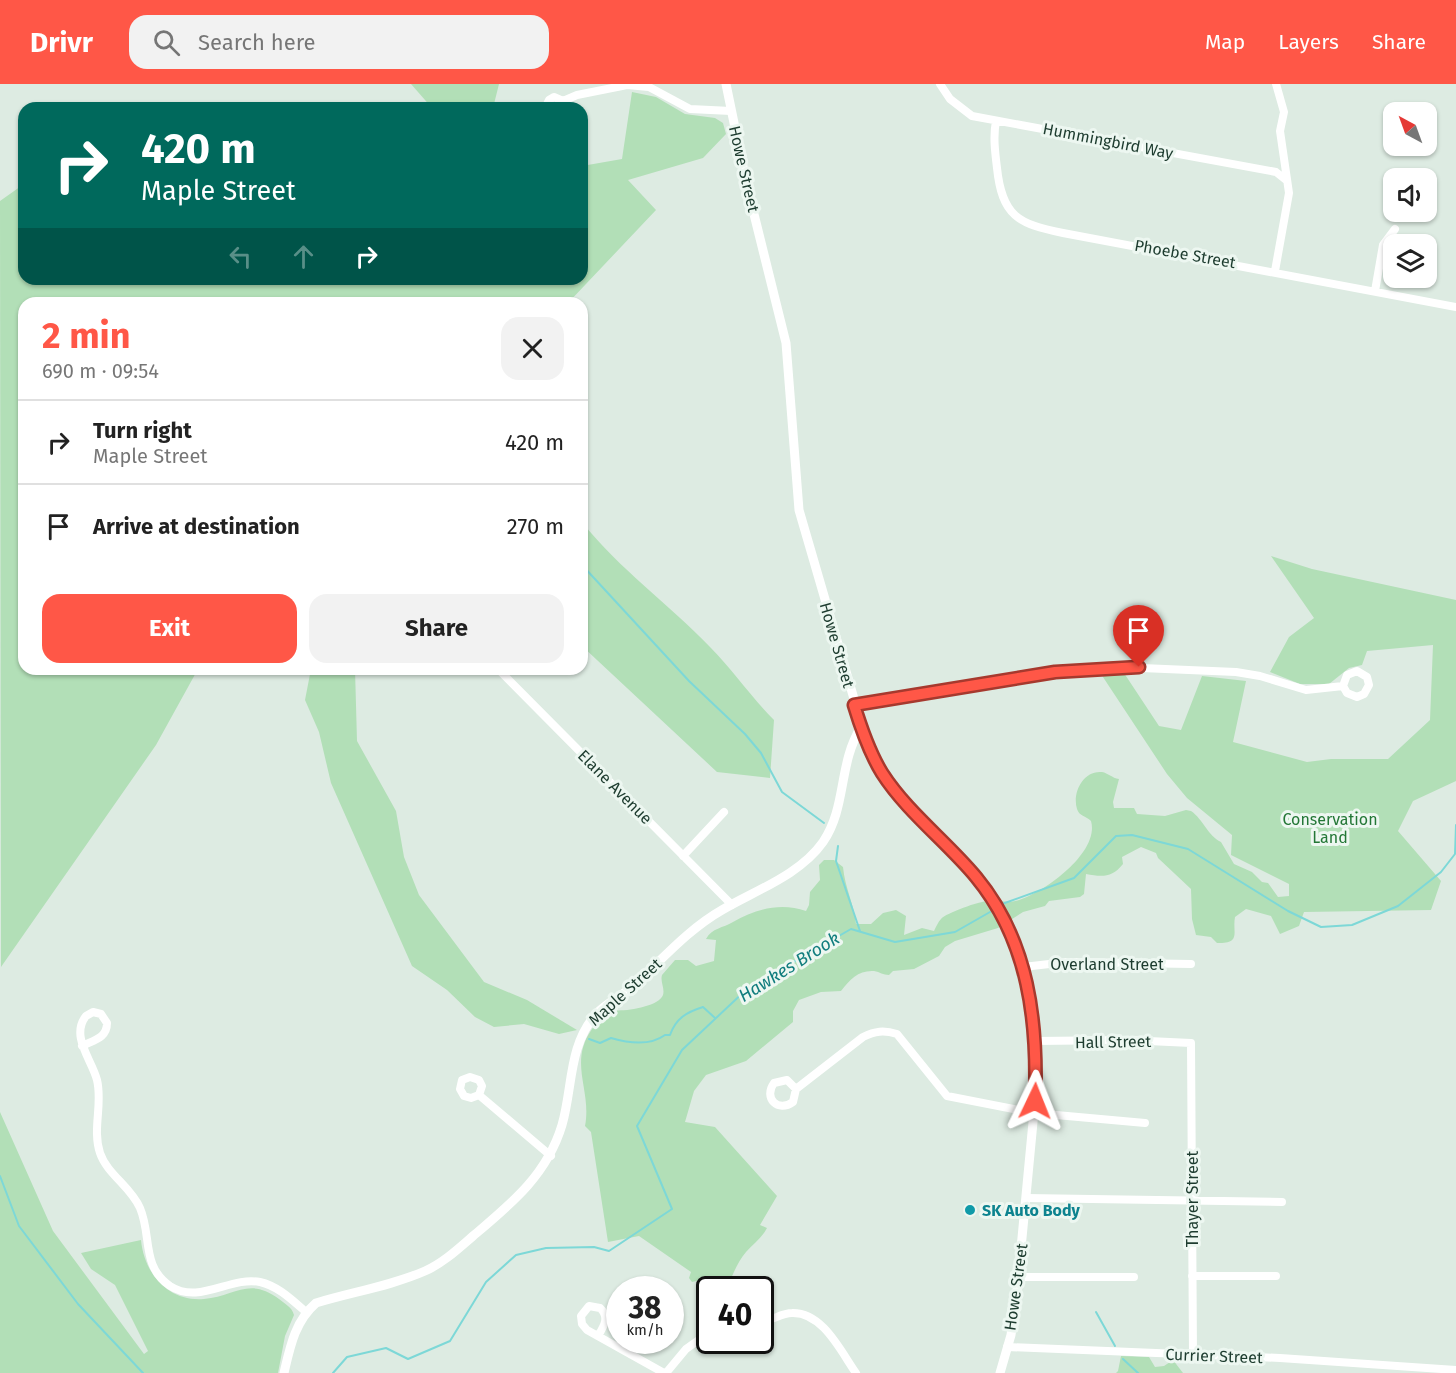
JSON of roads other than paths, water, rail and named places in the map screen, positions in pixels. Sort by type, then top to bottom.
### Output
[{"type":"street","name":"Howe Street","points":[[726,84],[786,343],[799,510],[861,728],[880,770],[890,784],[967,867],[991,897],[1011,933],[1023,967],[1032,1004],[1035,1041],[1034,1113],[1019,1277],[1007,1347],[1000,1373]]},
{"type":"street","name":"Hummingbird Way","points":[[940,84],[959,108],[972,116],[1276,172],[1286,180]]},
{"type":"street","points":[[1275,271],[1289,193],[1280,131],[1284,112],[1276,84]]},
{"type":"street","points":[[567,102],[577,95],[627,85],[650,87],[690,109],[731,111]]},
{"type":"street","name":"Phoebe Street","points":[[996,121],[995,150],[999,184],[1010,212],[1023,222],[1063,233],[1275,271],[1456,307]]},
{"type":"street","points":[[1375,291],[1383,245],[1395,229]]},
{"type":"street","points":[[854,705],[1055,672],[1118,667],[1236,672],[1260,676],[1306,690],[1343,686]]},
{"type":"street","name":"Elane Avenue","points":[[504,675],[732,905]]},
{"type":"street","name":"Maple Street","points":[[306,1312],[316,1303],[399,1280],[435,1265],[516,1199],[536,1179],[551,1156],[568,1105],[576,1048],[590,1022],[694,930],[789,872],[822,843],[838,808],[850,744],[861,728]]},
{"type":"street","points":[[683,856],[724,812]]},
{"type":"street","name":"Overland Street","points":[[1023,967],[1067,962],[1191,964]]},
{"type":"street","points":[[82,1046],[105,1034],[108,1023],[101,1014],[90,1013],[83,1020],[82,1046],[95,1071],[99,1089],[97,1133],[100,1152],[140,1206],[145,1221],[148,1258],[158,1274],[172,1287],[190,1292],[259,1282],[283,1293],[306,1312],[295,1331],[284,1373]]},
{"type":"street","points":[[796,1089],[863,1037],[873,1032],[887,1031],[897,1034],[947,1096],[1034,1113],[1145,1124]]},
{"type":"street","name":"Hall Street","points":[[1035,1041],[1127,1040],[1191,1043]]},
{"type":"street","name":"Thayer Street","points":[[1191,1043],[1193,1354]]},
{"type":"street","points":[[479,1095],[551,1156]]},
{"type":"street","points":[[1026,1198],[1282,1202]]},
{"type":"street","points":[[1192,1276],[1276,1276]]},
{"type":"street","points":[[1019,1277],[1134,1278]]},
{"type":"street","points":[[774,1318],[789,1313],[807,1316],[832,1336],[856,1373]]},
{"type":"street","points":[[598,1336],[665,1373],[686,1349],[696,1342]]},
{"type":"street","name":"Currier Street","points":[[1007,1347],[1193,1354],[1456,1370]]},
{"type":"waterway","points":[[588,572],[689,681],[745,734],[761,753],[782,792],[824,823]]},
{"type":"waterway","name":"Hawkes Brook","points":[[1002,904],[1074,878],[1116,836],[1132,835],[1188,849],[1288,911],[1321,927],[1352,925],[1398,906],[1441,872],[1455,854],[1456,825]]},
{"type":"waterway","points":[[838,846],[836,861],[860,931]]},
{"type":"waterway","name":"Hawkes Brook","points":[[333,1373],[347,1357],[386,1348],[408,1359],[450,1341],[486,1282],[516,1255],[546,1248],[594,1247],[609,1251],[672,1209],[637,1126],[682,1050],[748,988],[851,929],[895,942],[955,932],[990,912]]},
{"type":"waterway","points":[[589,1039],[600,1043],[611,1038],[632,1042],[653,1041],[670,1035],[675,1024],[683,1016],[703,1007],[715,1018]]},
{"type":"waterway","points":[[0,1176],[19,1226],[78,1304],[143,1373]]},
{"type":"waterway","points":[[1096,1312],[1115,1346]]},
{"type":"waterway","points":[[1123,1359],[1138,1373]]},
{"type":"place","name":"SK Auto Body","points":[[970,1210]]},
{"type":"park label","name":"Conservation Land","points":[[1330,828]]}]
